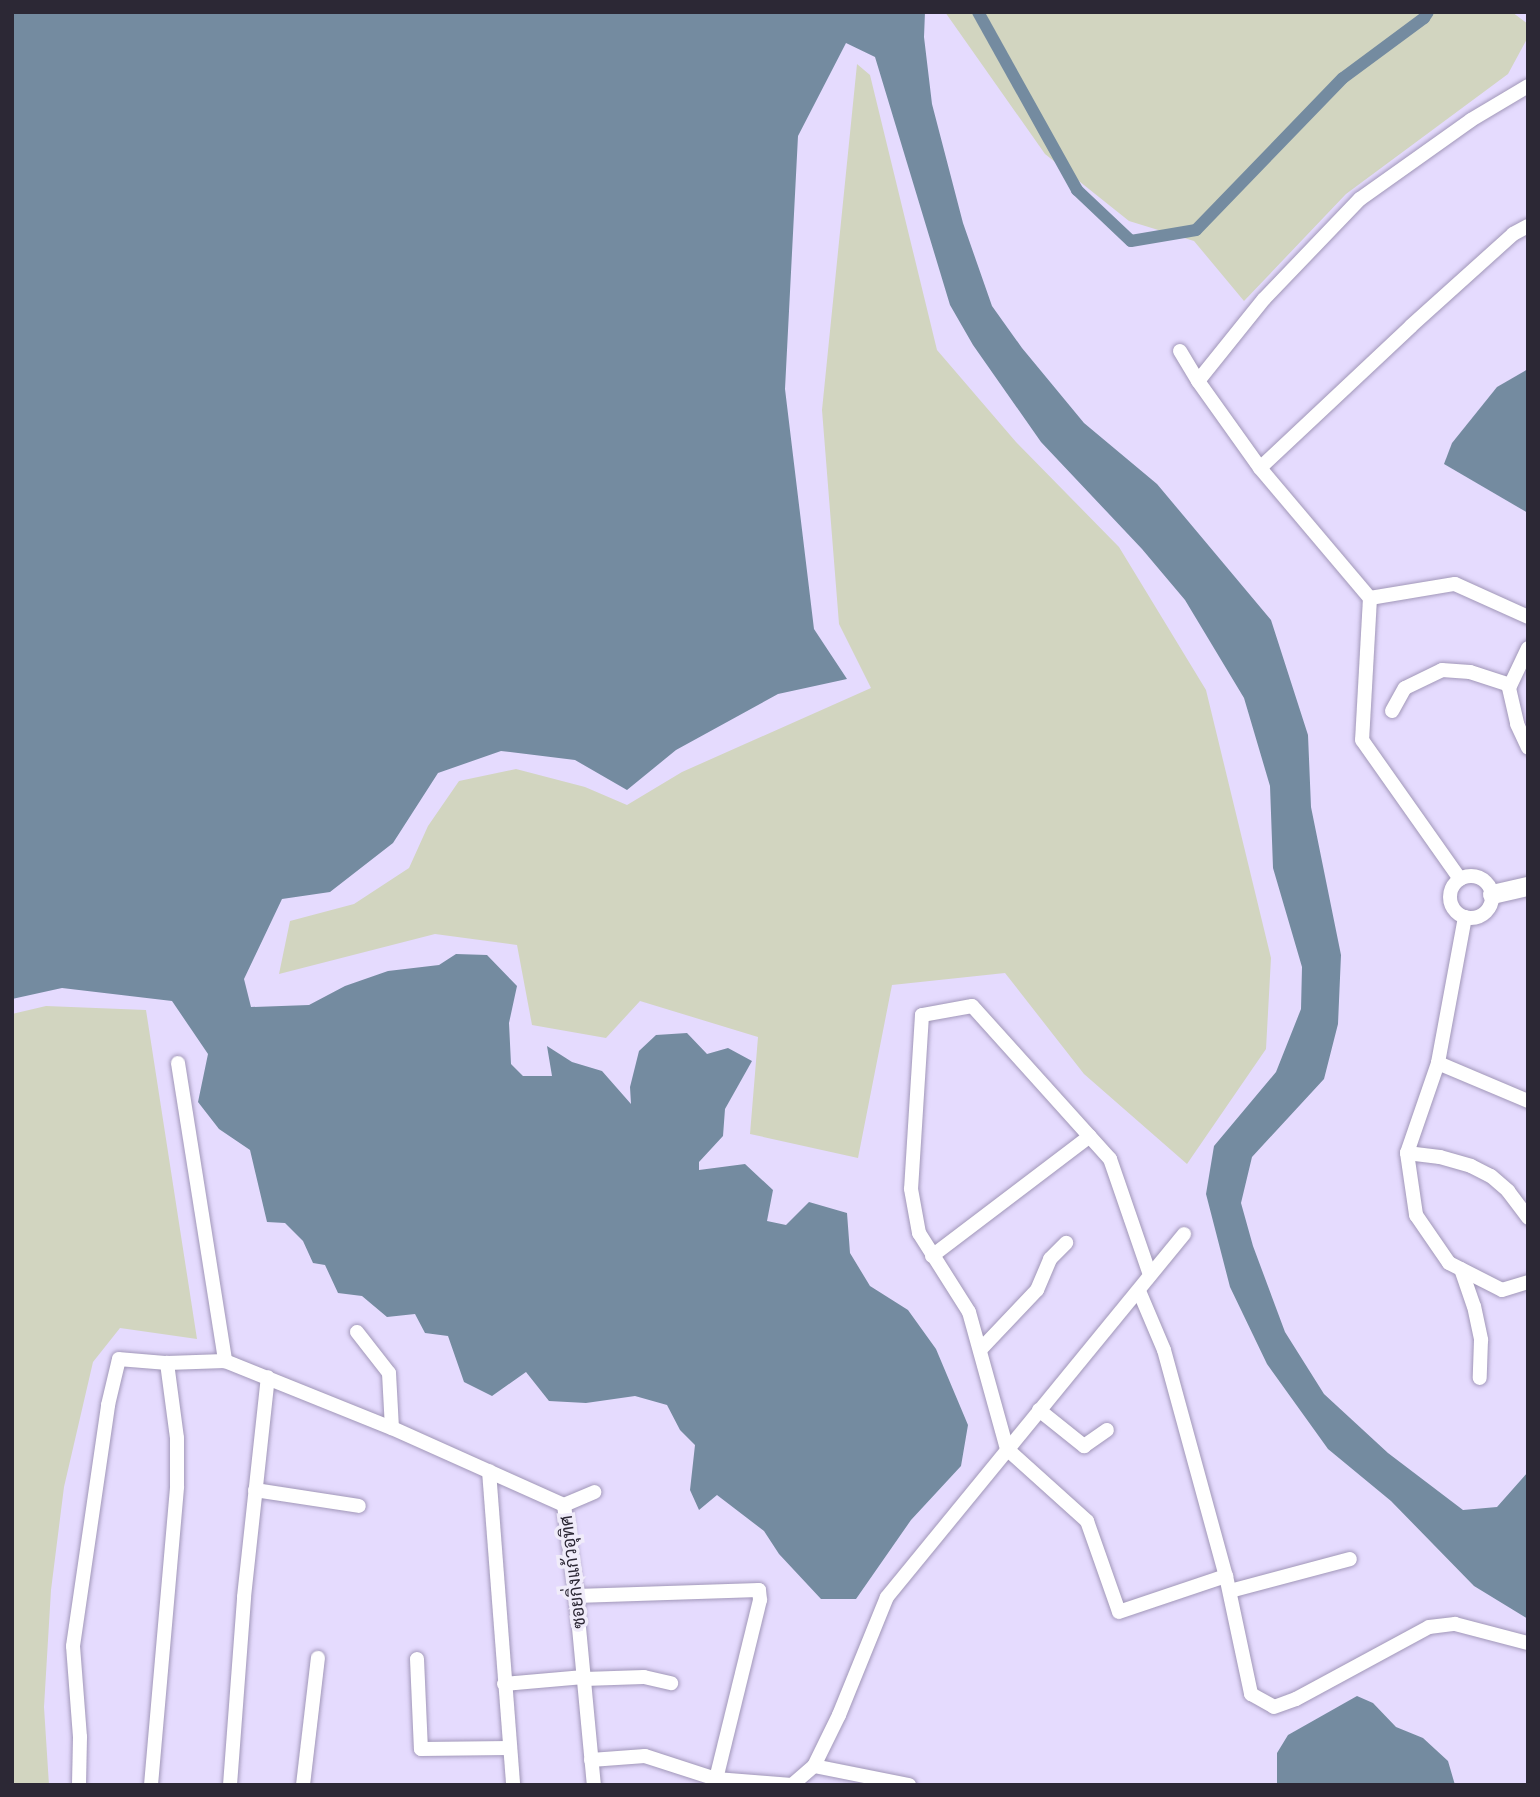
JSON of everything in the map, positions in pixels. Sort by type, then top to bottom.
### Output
[{"type":"street","points":[[1198,382],[1264,299],[1360,199],[1471,120],[1528,86]]},
{"type":"street","points":[[1260,468],[1411,326],[1513,234],[1528,226]]},
{"type":"street","points":[[1180,351],[1198,382],[1260,468],[1370,598],[1362,740],[1460,879]]},
{"type":"street","points":[[1370,598],[1455,584],[1528,617]]},
{"type":"street","points":[[1528,648],[1510,685],[1517,724],[1528,748]]},
{"type":"street","points":[[1392,711],[1405,688],[1441,670],[1470,672],[1510,685]]},
{"type":"street","points":[[1460,879],[1480,877],[1492,894]]},
{"type":"street","points":[[1460,879],[1450,896],[1454,909],[1465,917],[1485,913],[1492,894]]},
{"type":"street","points":[[1492,894],[1528,886]]},
{"type":"street","points":[[1465,917],[1438,1063],[1407,1153],[1416,1215],[1449,1263],[1502,1290],[1528,1282]]},
{"type":"street","points":[[1150,1275],[1111,1158],[972,1006],[922,1015],[911,1189],[919,1233],[969,1312],[1007,1449],[1087,1521],[1119,1612],[1226,1576]]},
{"type":"street","points":[[79,1785],[80,1737],[73,1646],[108,1405],[119,1359],[167,1363],[225,1360],[178,1063]]},
{"type":"street","points":[[1438,1063],[1528,1101]]},
{"type":"street","points":[[932,1256],[1090,1136]]},
{"type":"street","points":[[1407,1153],[1450,1160],[1491,1176],[1528,1218]]},
{"type":"street","points":[[592,1760],[645,1756],[716,1779],[792,1785],[814,1766],[839,1715],[887,1597],[1184,1234]]},
{"type":"street","points":[[980,1350],[1037,1290],[1050,1259],[1066,1243]]},
{"type":"street","points":[[1461,1269],[1474,1306],[1481,1339],[1480,1378]]},
{"type":"street","points":[[1139,1291],[1164,1350],[1230,1591],[1251,1694],[1273,1707],[1296,1699],[1430,1627],[1455,1624],[1528,1643]]},
{"type":"street","points":[[357,1332],[389,1373],[392,1428]]},
{"type":"street","name":"ซอยกิ่งแก้วอุทิศ","points":[[225,1360],[392,1428],[564,1505],[576,1596],[594,1785]]},
{"type":"street","points":[[151,1785],[177,1486],[177,1438],[167,1363]]},
{"type":"street","points":[[230,1785],[255,1490],[268,1377]]},
{"type":"street","points":[[1039,1410],[1084,1446],[1107,1430]]},
{"type":"street","points":[[489,1471],[513,1785]]},
{"type":"street","points":[[255,1490],[359,1506]]},
{"type":"street","points":[[564,1505],[594,1492]]},
{"type":"street","points":[[1230,1591],[1350,1559]]},
{"type":"street","points":[[576,1596],[759,1590],[760,1600],[716,1779]]},
{"type":"street","points":[[303,1785],[318,1658]]},
{"type":"street","points":[[417,1659],[421,1749],[509,1748]]},
{"type":"street","points":[[504,1684],[644,1677],[671,1683]]},
{"type":"street","points":[[814,1766],[851,1780],[909,1785]]},
{"type":"green space","points":[[945,12],[1512,12],[1528,24],[1528,37],[1508,74],[1346,194],[1244,301],[1194,241],[1129,221],[1045,154]]},
{"type":"green space","points":[[857,64],[870,75],[937,350],[1016,442],[1119,547],[1206,690],[1271,958],[1266,1049],[1187,1164],[1084,1074],[1005,973],[892,985],[858,1158],[750,1134],[758,1037],[640,1001],[606,1038],[532,1025],[517,945],[435,934],[279,974],[290,921],[354,904],[409,868],[428,826],[459,781],[516,769],[585,787],[627,805],[682,772],[871,688],[839,624],[822,410]]},
{"type":"green space","points":[[46,1006],[146,1010],[197,1339],[120,1328],[93,1362],[64,1487],[51,1590],[44,1707],[49,1785],[12,1785],[12,1014]]},
{"type":"water","points":[[12,12],[925,12],[924,37],[932,104],[963,223],[992,306],[1022,348],[1084,423],[1157,484],[1271,620],[1308,735],[1311,807],[1341,955],[1338,1024],[1324,1079],[1252,1157],[1241,1203],[1253,1246],[1285,1332],[1324,1394],[1388,1453],[1463,1510],[1497,1507],[1528,1472],[1528,1619],[1474,1586],[1391,1501],[1328,1449],[1267,1364],[1230,1287],[1206,1194],[1214,1146],[1276,1072],[1301,1009],[1302,967],[1273,868],[1270,786],[1244,698],[1185,600],[1142,549],[1041,442],[973,345],[950,305],[875,57],[846,43],[798,136],[785,389],[814,629],[847,679],[778,694],[676,750],[627,790],[575,760],[501,751],[438,773],[393,843],[330,892],[282,899],[244,979],[251,1007],[309,1005],[345,986],[388,971],[439,965],[456,954],[487,955],[517,986],[509,1023],[511,1064],[523,1076],[552,1076],[547,1046],[572,1062],[602,1071],[631,1104],[630,1087],[639,1051],[656,1035],[687,1033],[707,1054],[728,1048],[752,1061],[725,1109],[723,1136],[699,1162],[699,1170],[745,1164],[773,1190],[767,1221],[786,1225],[809,1202],[847,1213],[850,1253],[870,1286],[908,1310],[936,1349],[968,1425],[961,1466],[911,1520],[856,1599],[821,1599],[779,1554],[764,1531],[717,1495],[699,1510],[690,1490],[695,1445],[680,1430],[667,1405],[635,1396],[586,1403],[549,1401],[526,1372],[492,1396],[464,1382],[448,1336],[425,1333],[415,1314],[387,1317],[362,1296],[338,1293],[325,1265],[313,1263],[303,1241],[285,1223],[267,1222],[250,1150],[219,1129],[198,1102],[208,1054],[172,1001],[62,988],[12,999]]},
{"type":"water","points":[[1528,369],[1528,513],[1444,464],[1452,443],[1497,387]]},
{"type":"water","points":[[1357,1696],[1373,1703],[1396,1727],[1423,1738],[1448,1761],[1455,1785],[1277,1785],[1277,1753],[1288,1735]]},
{"type":"waterway","points":[[978,12],[1077,190],[1131,241],[1196,230],[1343,78],[1424,18],[1428,12]]}]
